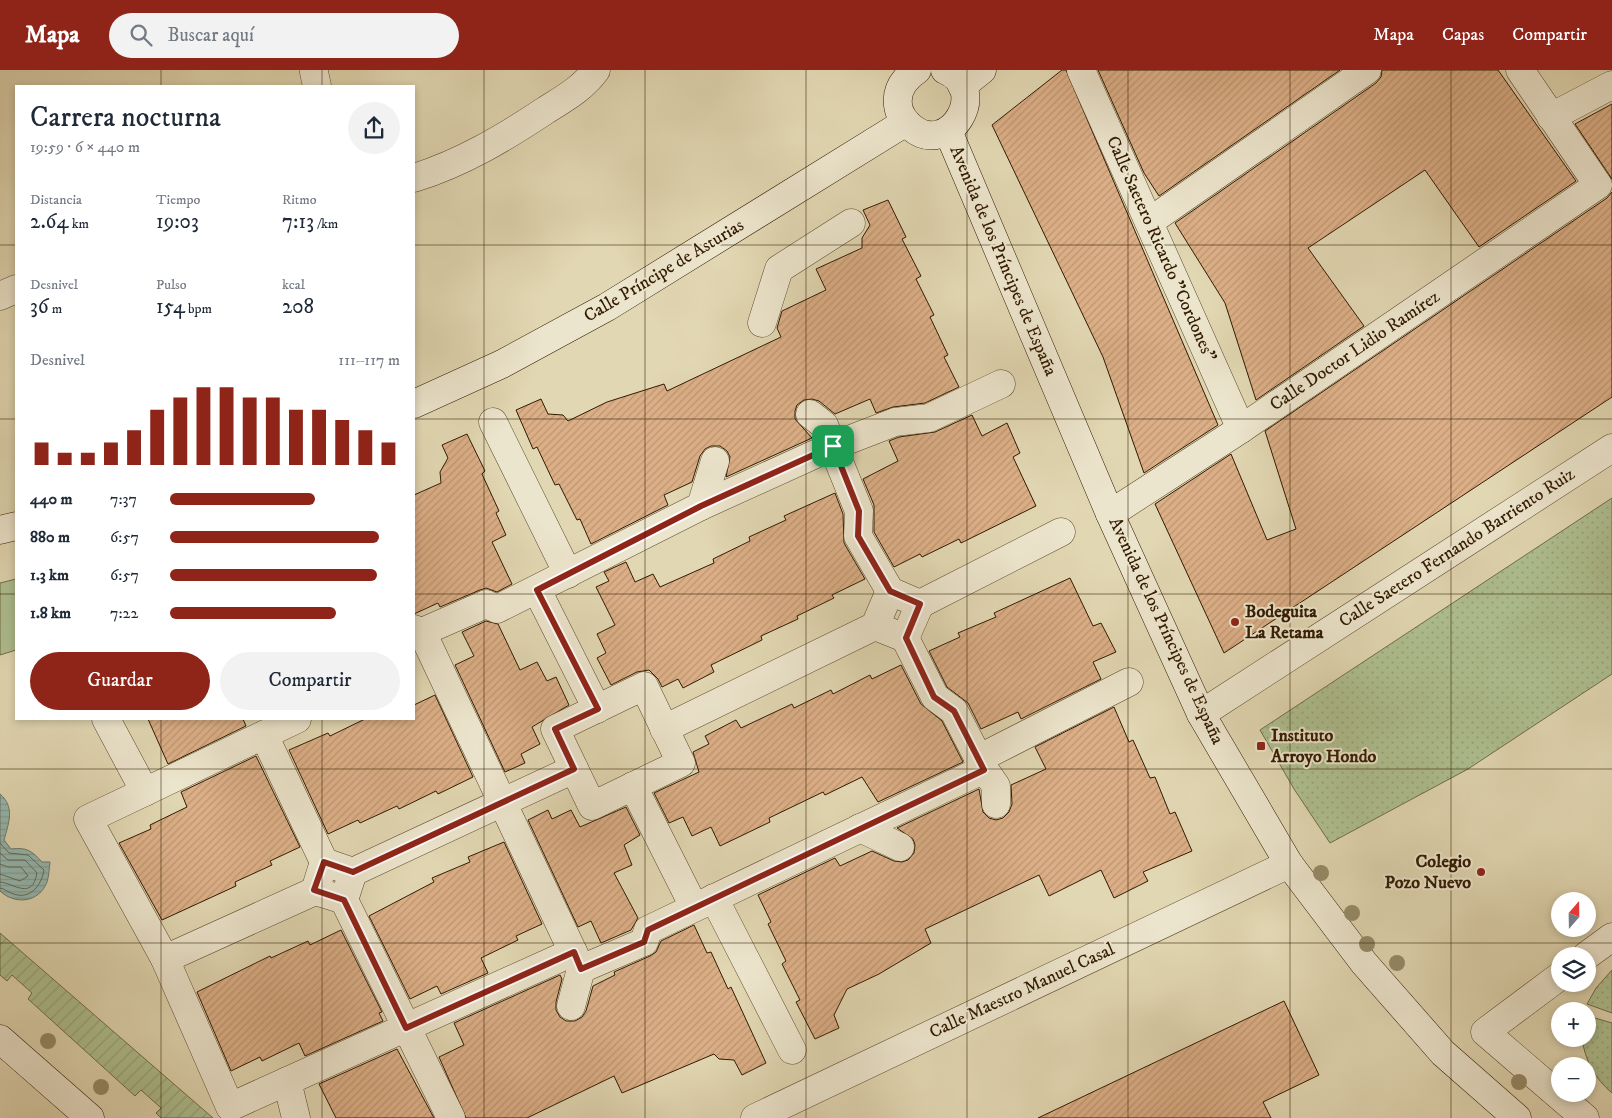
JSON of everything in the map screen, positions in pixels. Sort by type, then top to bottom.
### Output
[{"type":"street","points":[[415,178],[435,171],[497,142],[586,85],[596,70]]},
{"type":"street","points":[[917,70],[905,80],[898,93],[900,114],[914,130],[925,134],[937,134],[948,131],[962,116],[965,96],[963,75]]},
{"type":"street","name":"Calle Saetero Ricardo \"Cordones\"","points":[[1081,70],[1241,428]]},
{"type":"street","points":[[1149,222],[1367,70]]},
{"type":"street","points":[[1520,70],[1551,116],[1612,85]]},
{"type":"street","name":"Calle Doctor Lidio Ramírez","points":[[1110,514],[1241,428],[1598,184],[1551,116]]},
{"type":"street","name":"Calle Príncipe de Asturias","points":[[415,404],[502,364],[607,307],[906,122]]},
{"type":"street","name":"Avenida de los Príncipes de España","points":[[948,131],[1110,514],[1201,714],[1289,864],[1364,963],[1443,1053],[1517,1118]]},
{"type":"street","points":[[762,323],[779,269],[851,223]]},
{"type":"street","points":[[0,296],[15,289]]},
{"type":"street","points":[[571,1006],[577,961],[503,804],[420,644],[486,604],[497,609],[701,506],[833,446],[895,422],[929,418],[1001,384]]},
{"type":"street","points":[[810,414],[824,425],[859,511],[858,536],[890,591],[920,604]]},
{"type":"street","points":[[493,422],[568,574]]},
{"type":"street","name":"Calle Saetero Fernando Barriento Ruiz","points":[[1201,714],[1612,448]]},
{"type":"street","points":[[701,506],[716,461]]},
{"type":"street","points":[[0,530],[15,526]]},
{"type":"street","points":[[906,638],[920,604],[1061,532]]},
{"type":"street","points":[[537,590],[598,709]]},
{"type":"street","points":[[664,729],[876,626],[890,591]]},
{"type":"street","points":[[876,626],[906,638],[934,697],[954,711],[981,764],[996,786],[996,804]]},
{"type":"street","points":[[293,720],[88,819],[165,960],[237,1112],[287,1081],[406,1028],[577,961],[644,942],[648,930],[860,828],[1129,682]]},
{"type":"street","points":[[644,686],[664,729],[681,763],[592,806],[555,729],[644,686]]},
{"type":"street","points":[[107,720],[145,792]]},
{"type":"street","points":[[264,735],[324,862],[314,890]]},
{"type":"street","points":[[324,862],[353,872],[503,804],[574,769]]},
{"type":"street","points":[[633,786],[792,1050]]},
{"type":"street","points":[[860,828],[900,848]]},
{"type":"street","name":"Calle Maestro Manuel Casal","points":[[755,1118],[1289,864]]},
{"type":"street","points":[[353,872],[344,900],[451,1118]]},
{"type":"street","points":[[165,960],[314,890],[344,900]]},
{"type":"street","points":[[1596,949],[1612,937]]},
{"type":"street","points":[[1551,983],[1485,1032],[1585,1118]]},
{"type":"street","points":[[0,1038],[90,1118]]},
{"type":"street","points":[[287,1081],[296,1118]]},
{"type":"green space","points":[[1612,498],[1612,674],[1468,769],[1330,843],[1294,789],[1260,730]]},
{"type":"green space","points":[[15,579],[15,650],[0,655],[0,583]]},
{"type":"green space","points":[[0,933],[213,1118],[161,1118],[156,1113],[161,1108],[141,1090],[135,1096],[28,999],[32,993],[12,975],[7,981],[0,975]]},
{"type":"green space","points":[[1612,970],[1612,1013],[1596,1007],[1596,1002],[1588,1002],[1594,992],[1596,992],[1596,988]]},
{"type":"green space","points":[[1596,1018],[1612,1023],[1612,1093],[1596,1075],[1596,1057],[1587,1057],[1584,1047],[1596,1047]]},
{"type":"water","points":[[0,794],[8,804],[10,815],[4,840],[11,849],[25,849],[42,862],[50,862],[48,880],[43,889],[33,898],[26,900],[13,898],[0,891]]},
{"type":"building","points":[[1062,70],[1066,70],[1218,425],[1144,473],[1103,357],[992,125]]},
{"type":"building","points":[[1098,70],[1340,70],[1159,196],[1144,173]]},
{"type":"building","points":[[1382,70],[1498,70],[1576,181],[1479,247],[1425,170],[1308,248],[1364,326],[1256,400],[1225,303],[1175,223],[1376,83],[1381,77]]},
{"type":"building","points":[[1612,104],[1612,179],[1575,124]]},
{"type":"building","points":[[1612,192],[1612,397],[1224,653],[1155,504],[1231,454],[1267,540],[1296,529],[1265,431],[1607,198]]},
{"type":"building","points":[[888,200],[906,237],[902,239],[921,276],[916,279],[934,315],[930,317],[948,355],[944,357],[959,387],[925,403],[893,407],[876,413],[870,399],[835,414],[819,401],[812,399],[804,400],[797,405],[795,419],[812,438],[726,477],[730,457],[727,451],[720,446],[711,446],[705,449],[700,456],[692,482],[664,495],[668,505],[591,544],[580,519],[577,520],[559,484],[555,485],[537,447],[533,449],[516,410],[541,399],[548,414],[563,415],[568,421],[607,402],[664,384],[667,391],[781,337],[777,328],[782,311],[826,290],[816,269],[862,248],[862,238],[870,225],[863,210]]},
{"type":"building","points":[[972,415],[982,436],[1007,423],[1020,453],[1013,457],[1036,506],[961,543],[959,539],[922,557],[920,554],[894,567],[874,532],[874,505],[863,479],[898,461],[889,441],[899,437],[935,432]]},
{"type":"building","points":[[467,434],[485,471],[482,474],[499,511],[496,513],[506,535],[492,542],[512,584],[497,592],[486,588],[440,607],[438,603],[415,614],[415,495],[441,483],[440,472],[448,458],[442,445]]},
{"type":"building","points":[[835,493],[843,514],[844,543],[865,579],[832,595],[834,598],[797,616],[798,619],[761,636],[762,640],[711,665],[714,672],[683,688],[678,679],[662,687],[658,679],[649,670],[637,672],[611,685],[597,658],[606,653],[597,634],[615,625],[596,587],[609,581],[604,572],[626,562],[635,582],[653,574],[660,587],[714,563],[713,559],[750,541],[749,537],[786,520],[784,516]]},
{"type":"building","points":[[1070,578],[1093,626],[1101,623],[1116,652],[1093,662],[1101,679],[1021,719],[1018,712],[981,729],[968,703],[947,687],[929,651],[960,637],[958,633],[996,617],[994,613]]},
{"type":"building","points":[[486,621],[498,624],[520,670],[537,662],[547,681],[556,677],[569,705],[532,727],[540,744],[521,754],[525,763],[505,772],[455,665],[474,656],[462,632]]},
{"type":"building","points":[[901,665],[921,704],[942,721],[963,762],[878,802],[862,777],[825,795],[823,792],[769,818],[770,822],[720,846],[711,827],[692,836],[683,817],[669,823],[654,793],[699,772],[693,752],[709,744],[705,736],[736,720],[741,728],[792,704],[794,708],[831,690],[833,694],[870,675],[872,679]]},
{"type":"building","points":[[435,695],[473,777],[438,794],[436,791],[399,809],[397,806],[360,823],[358,820],[328,834],[289,750],[328,733],[330,736],[363,720],[415,720],[415,705]]},
{"type":"building","points":[[1114,707],[1129,742],[1133,740],[1150,778],[1155,777],[1170,814],[1175,812],[1192,851],[1143,872],[1148,881],[1114,898],[1101,870],[1049,896],[1039,875],[925,929],[931,943],[879,974],[847,989],[834,1015],[839,1028],[815,1039],[796,1002],[800,1000],[782,964],[786,961],[768,924],[771,922],[758,895],[835,858],[840,866],[872,851],[894,861],[902,862],[908,860],[914,853],[915,845],[913,839],[897,828],[979,789],[983,812],[989,818],[996,820],[1003,818],[1009,812],[1012,804],[1011,785],[1046,769],[1035,747]]},
{"type":"building","points":[[148,720],[243,720],[246,726],[168,764]]},
{"type":"building","points":[[256,756],[300,847],[270,861],[272,865],[235,882],[236,886],[162,920],[119,843],[151,829],[150,825],[187,807],[181,792]]},
{"type":"building","points":[[626,807],[640,835],[624,845],[632,865],[614,873],[638,918],[631,930],[601,943],[591,921],[578,927],[528,820],[548,810],[552,819],[571,810],[580,827]]},
{"type":"building","points":[[504,842],[542,924],[516,936],[518,940],[481,958],[488,973],[441,994],[437,986],[410,999],[369,916],[434,882],[432,878],[470,862],[468,857]]},
{"type":"building","points":[[694,925],[707,953],[711,952],[728,989],[731,987],[766,1063],[742,1075],[734,1060],[719,1059],[714,1054],[622,1093],[614,1076],[527,1118],[466,1118],[439,1057],[464,1045],[454,1023],[560,975],[562,979],[556,1002],[556,1010],[560,1017],[566,1021],[575,1021],[582,1017],[586,1011],[593,986],[615,975],[614,972],[650,956],[656,952],[661,941]]},
{"type":"building","points":[[341,930],[382,1012],[379,1013],[383,1021],[305,1056],[299,1043],[262,1061],[260,1057],[231,1071],[197,992],[270,956],[271,958],[308,941],[310,945]]},
{"type":"building","points":[[1284,1001],[1319,1075],[1263,1102],[1271,1118],[1038,1118]]},
{"type":"building","points":[[397,1049],[434,1118],[336,1118],[319,1084]]},
{"type":"place","name":"Bodeguita La Retama","points":[[1235,622]]},
{"type":"place","name":"Instituto Arroyo Hondo","points":[[1261,746]]},
{"type":"place","name":"Colegio Pozo Nuevo","points":[[1481,872]]},
{"type":"route","points":[[833,446],[859,511],[858,536],[890,591],[920,604],[906,638],[934,697],[954,711],[984,770],[648,930],[644,942],[581,969],[574,952],[406,1028],[344,900],[314,890],[324,862],[353,872],[503,804],[574,769],[555,729],[598,709],[537,590],[701,506],[833,446]]}]
